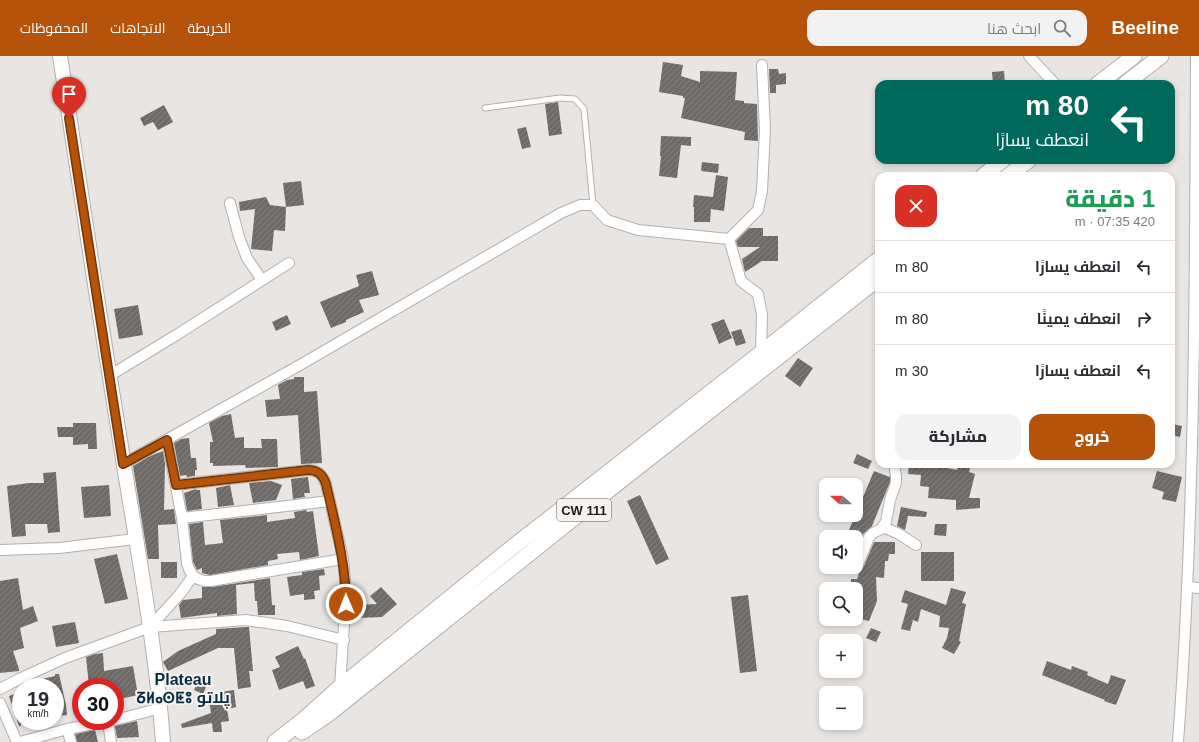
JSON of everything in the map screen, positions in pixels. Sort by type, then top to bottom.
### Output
[{"type":"main road","points":[[1103,80],[1134,56]]},
{"type":"main road","points":[[1130,80],[1161,56]]},
{"type":"main road","points":[[988,172],[998,164]]},
{"type":"main road","points":[[1013,172],[1023,164]]},
{"type":"main road","name":"CW 111","points":[[275,742],[302,721],[340,687],[504,554],[875,263]]},
{"type":"main road","name":"CW 111","points":[[288,742],[331,712],[597,499],[875,281]]},
{"type":"street","points":[[60,56],[109,376],[150,628],[161,708],[163,742]]},
{"type":"street","points":[[1029,56],[1051,80]]},
{"type":"street","points":[[1178,742],[1188,587],[1194,372],[1196,56]]},
{"type":"street","points":[[729,239],[758,210],[762,191],[765,130],[762,65]]},
{"type":"street","points":[[230,203],[239,237],[247,258],[262,280]]},
{"type":"street","points":[[123,464],[300,366],[561,213],[580,205],[593,206],[607,220],[638,230],[729,239]]},
{"type":"street","points":[[729,239],[741,281],[758,294],[762,315],[761,353]]},
{"type":"street","points":[[109,376],[289,263]]},
{"type":"street","points":[[167,440],[182,518],[187,564],[188,569],[193,576],[200,580],[210,581],[342,559]]},
{"type":"street","points":[[863,552],[869,537],[883,527],[887,520],[889,506],[896,482],[895,468]]},
{"type":"street","points":[[176,485],[312,470],[323,476],[330,501],[342,559],[346,592],[340,687]]},
{"type":"street","points":[[182,518],[330,501]]},
{"type":"street","points":[[883,527],[899,534],[916,545]]},
{"type":"street","points":[[0,550],[59,548],[135,539]]},
{"type":"street","points":[[150,628],[180,594],[193,576]]},
{"type":"street","points":[[1188,587],[1199,588]]},
{"type":"street","points":[[0,689],[65,658],[150,628],[246,620],[287,626],[344,640]]},
{"type":"street","points":[[0,703],[17,742]]},
{"type":"street","points":[[124,718],[161,708]]},
{"type":"street","points":[[20,742],[72,728]]},
{"type":"street","points":[[67,729],[72,742]]},
{"type":"street","points":[[112,730],[112,742]]},
{"type":"lane","points":[[485,108],[560,98],[575,99],[584,108],[593,206]]},
{"type":"building","points":[[663,62],[683,65],[681,76],[700,82],[700,71],[737,72],[735,100],[744,101],[744,103],[757,104],[758,141],[744,140],[745,132],[681,118],[685,98],[683,98],[683,96],[659,92]]},
{"type":"building","points":[[769,69],[778,69],[779,74],[786,73],[786,84],[776,85],[776,93],[770,93]]},
{"type":"building","points":[[1004,71],[1005,80],[993,80],[992,72]]},
{"type":"building","points":[[558,102],[562,134],[549,136],[545,104]]},
{"type":"building","points":[[164,105],[173,122],[158,130],[153,122],[144,126],[140,118]]},
{"type":"building","points":[[526,127],[531,147],[522,149],[517,129]]},
{"type":"building","points":[[661,136],[691,137],[691,146],[681,145],[677,178],[659,176]]},
{"type":"building","points":[[702,162],[719,164],[718,173],[701,171]]},
{"type":"building","points":[[716,175],[728,177],[724,211],[711,209],[710,222],[694,222],[694,195],[713,197]]},
{"type":"building","points":[[301,181],[304,205],[286,207],[283,183]]},
{"type":"building","points":[[266,197],[270,205],[286,207],[285,231],[274,230],[272,251],[251,249],[255,209],[240,211],[239,202]]},
{"type":"building","points":[[749,228],[763,228],[763,236],[778,236],[778,261],[762,261],[745,272],[742,259],[760,247],[738,247],[736,241]]},
{"type":"building","points":[[372,271],[379,295],[359,300],[364,312],[331,328],[320,302],[359,286],[356,275]]},
{"type":"building","points":[[138,305],[143,335],[119,339],[114,309]]},
{"type":"building","points":[[287,315],[291,324],[276,331],[272,322]]},
{"type":"building","points":[[724,319],[732,338],[719,344],[711,324]]},
{"type":"building","points":[[741,329],[746,343],[736,346],[731,332]]},
{"type":"building","points":[[798,358],[813,368],[800,387],[785,376]]},
{"type":"building","points":[[294,377],[304,377],[304,392],[317,391],[322,463],[301,464],[298,415],[267,417],[265,400],[280,399],[278,385],[287,380],[294,379]]},
{"type":"building","points":[[231,414],[235,438],[244,437],[244,448],[262,448],[261,439],[277,439],[278,467],[246,468],[245,465],[213,466],[213,463],[210,463],[210,442],[213,442],[209,423],[222,416]]},
{"type":"building","points":[[73,423],[96,423],[97,449],[88,449],[88,444],[73,445],[73,437],[58,437],[57,427],[73,427]]},
{"type":"building","points":[[1175,425],[1182,426],[1180,437],[1175,436]]},
{"type":"building","points":[[189,438],[191,458],[196,458],[197,470],[195,470],[195,476],[180,476],[174,443],[181,439]]},
{"type":"building","points":[[163,451],[165,464],[164,510],[174,509],[176,524],[158,525],[159,559],[148,559],[133,466],[150,456]]},
{"type":"building","points":[[857,454],[872,461],[868,469],[853,463]]},
{"type":"building","points":[[909,468],[948,468],[957,470],[958,468],[970,468],[969,472],[975,474],[969,498],[980,498],[980,508],[956,510],[956,500],[928,498],[929,487],[920,486],[921,475],[908,474]]},
{"type":"building","points":[[874,471],[890,477],[890,482],[872,526],[863,534],[863,530],[849,530],[852,522],[863,522],[863,497]]},
{"type":"building","points":[[1157,471],[1182,477],[1176,502],[1162,499],[1164,492],[1152,488]]},
{"type":"building","points":[[56,472],[60,532],[48,533],[47,524],[25,524],[26,536],[12,537],[7,486],[29,483],[44,483],[43,473]]},
{"type":"building","points":[[308,477],[310,493],[304,493],[305,497],[293,499],[291,479]]},
{"type":"building","points":[[271,481],[282,485],[276,500],[253,503],[249,483]]},
{"type":"building","points":[[109,485],[111,516],[84,518],[81,487]]},
{"type":"building","points":[[230,485],[234,505],[218,507],[216,488]]},
{"type":"building","points":[[196,489],[200,490],[202,509],[187,511],[184,493]]},
{"type":"building","points":[[640,495],[669,559],[656,565],[627,501]]},
{"type":"building","points":[[901,507],[927,512],[926,517],[908,516],[905,530],[897,526]]},
{"type":"building","points":[[306,510],[307,512],[313,511],[319,556],[300,560],[299,552],[277,554],[278,559],[268,561],[268,565],[210,575],[202,573],[202,568],[197,570],[193,562],[189,524],[203,522],[205,545],[223,543],[220,520],[267,515],[267,522],[295,518],[294,512]]},
{"type":"building","points":[[935,524],[947,524],[946,536],[934,535]]},
{"type":"building","points":[[874,542],[895,542],[895,554],[889,554],[888,561],[885,561],[884,578],[876,577],[877,601],[869,621],[863,620],[863,582],[851,582],[851,579],[857,579],[859,574],[863,574],[864,566]]},
{"type":"building","points":[[921,552],[954,552],[954,581],[921,581]]},
{"type":"building","points":[[117,554],[128,599],[105,604],[94,559]]},
{"type":"building","points":[[161,562],[177,562],[177,578],[161,578]]},
{"type":"building","points":[[324,569],[325,575],[319,576],[320,590],[314,591],[315,599],[304,600],[304,594],[290,596],[287,577],[302,575],[302,572]]},
{"type":"building","points":[[18,578],[23,610],[33,606],[38,621],[20,628],[24,648],[13,651],[19,671],[0,673],[0,581]]},
{"type":"building","points":[[270,578],[272,605],[275,605],[275,615],[258,615],[257,601],[255,601],[254,583],[236,585],[237,614],[217,616],[217,613],[181,618],[179,605],[183,600],[202,598],[202,587],[212,587]]},
{"type":"building","points":[[381,587],[397,604],[382,617],[356,618],[356,605],[377,604],[370,596]]},
{"type":"building","points":[[951,588],[966,592],[962,603],[966,604],[959,641],[961,642],[954,654],[942,648],[947,638],[949,628],[939,627],[940,616],[921,609],[918,622],[913,620],[910,631],[901,629],[908,604],[901,602],[905,590],[946,605]]},
{"type":"building","points":[[748,595],[757,671],[740,673],[731,597]]},
{"type":"building","points":[[75,622],[79,643],[56,647],[52,626]]},
{"type":"building","points":[[249,627],[253,671],[249,671],[251,687],[238,689],[234,648],[218,648],[168,671],[163,662],[178,651],[216,634],[216,629]]},
{"type":"building","points":[[871,628],[881,632],[876,642],[866,638]]},
{"type":"building","points":[[298,646],[304,659],[305,658],[315,686],[306,689],[303,681],[279,690],[272,670],[280,667],[275,657]]},
{"type":"building","points":[[103,653],[104,671],[133,666],[138,695],[124,698],[124,678],[88,678],[86,657]]},
{"type":"building","points":[[1047,661],[1071,670],[1072,666],[1088,672],[1087,675],[1108,684],[1111,675],[1126,680],[1116,705],[1042,675]]},
{"type":"building","points":[[55,674],[59,674],[60,678],[46,678],[55,676]]},
{"type":"building","points":[[200,676],[209,680],[203,694],[194,690]]},
{"type":"building","points":[[234,690],[236,707],[227,709],[229,721],[221,722],[222,732],[213,732],[212,723],[182,728],[181,724],[211,713],[208,694]]},
{"type":"building","points":[[12,695],[12,705],[9,696]]},
{"type":"building","points":[[64,696],[66,705],[67,715],[64,715]]},
{"type":"building","points":[[137,721],[139,737],[117,738],[116,730],[124,730],[124,724]]},
{"type":"building","points":[[95,730],[98,742],[77,742],[75,734]]},
{"type":"district","name":"Plateau ⵒⵍⴰⵙⵟⵓ پلاتو","points":[[183,688]]},
{"type":"route","points":[[69,118],[123,464],[167,440],[176,485],[308,470],[320,473],[325,480],[342,559],[346,604]]}]
